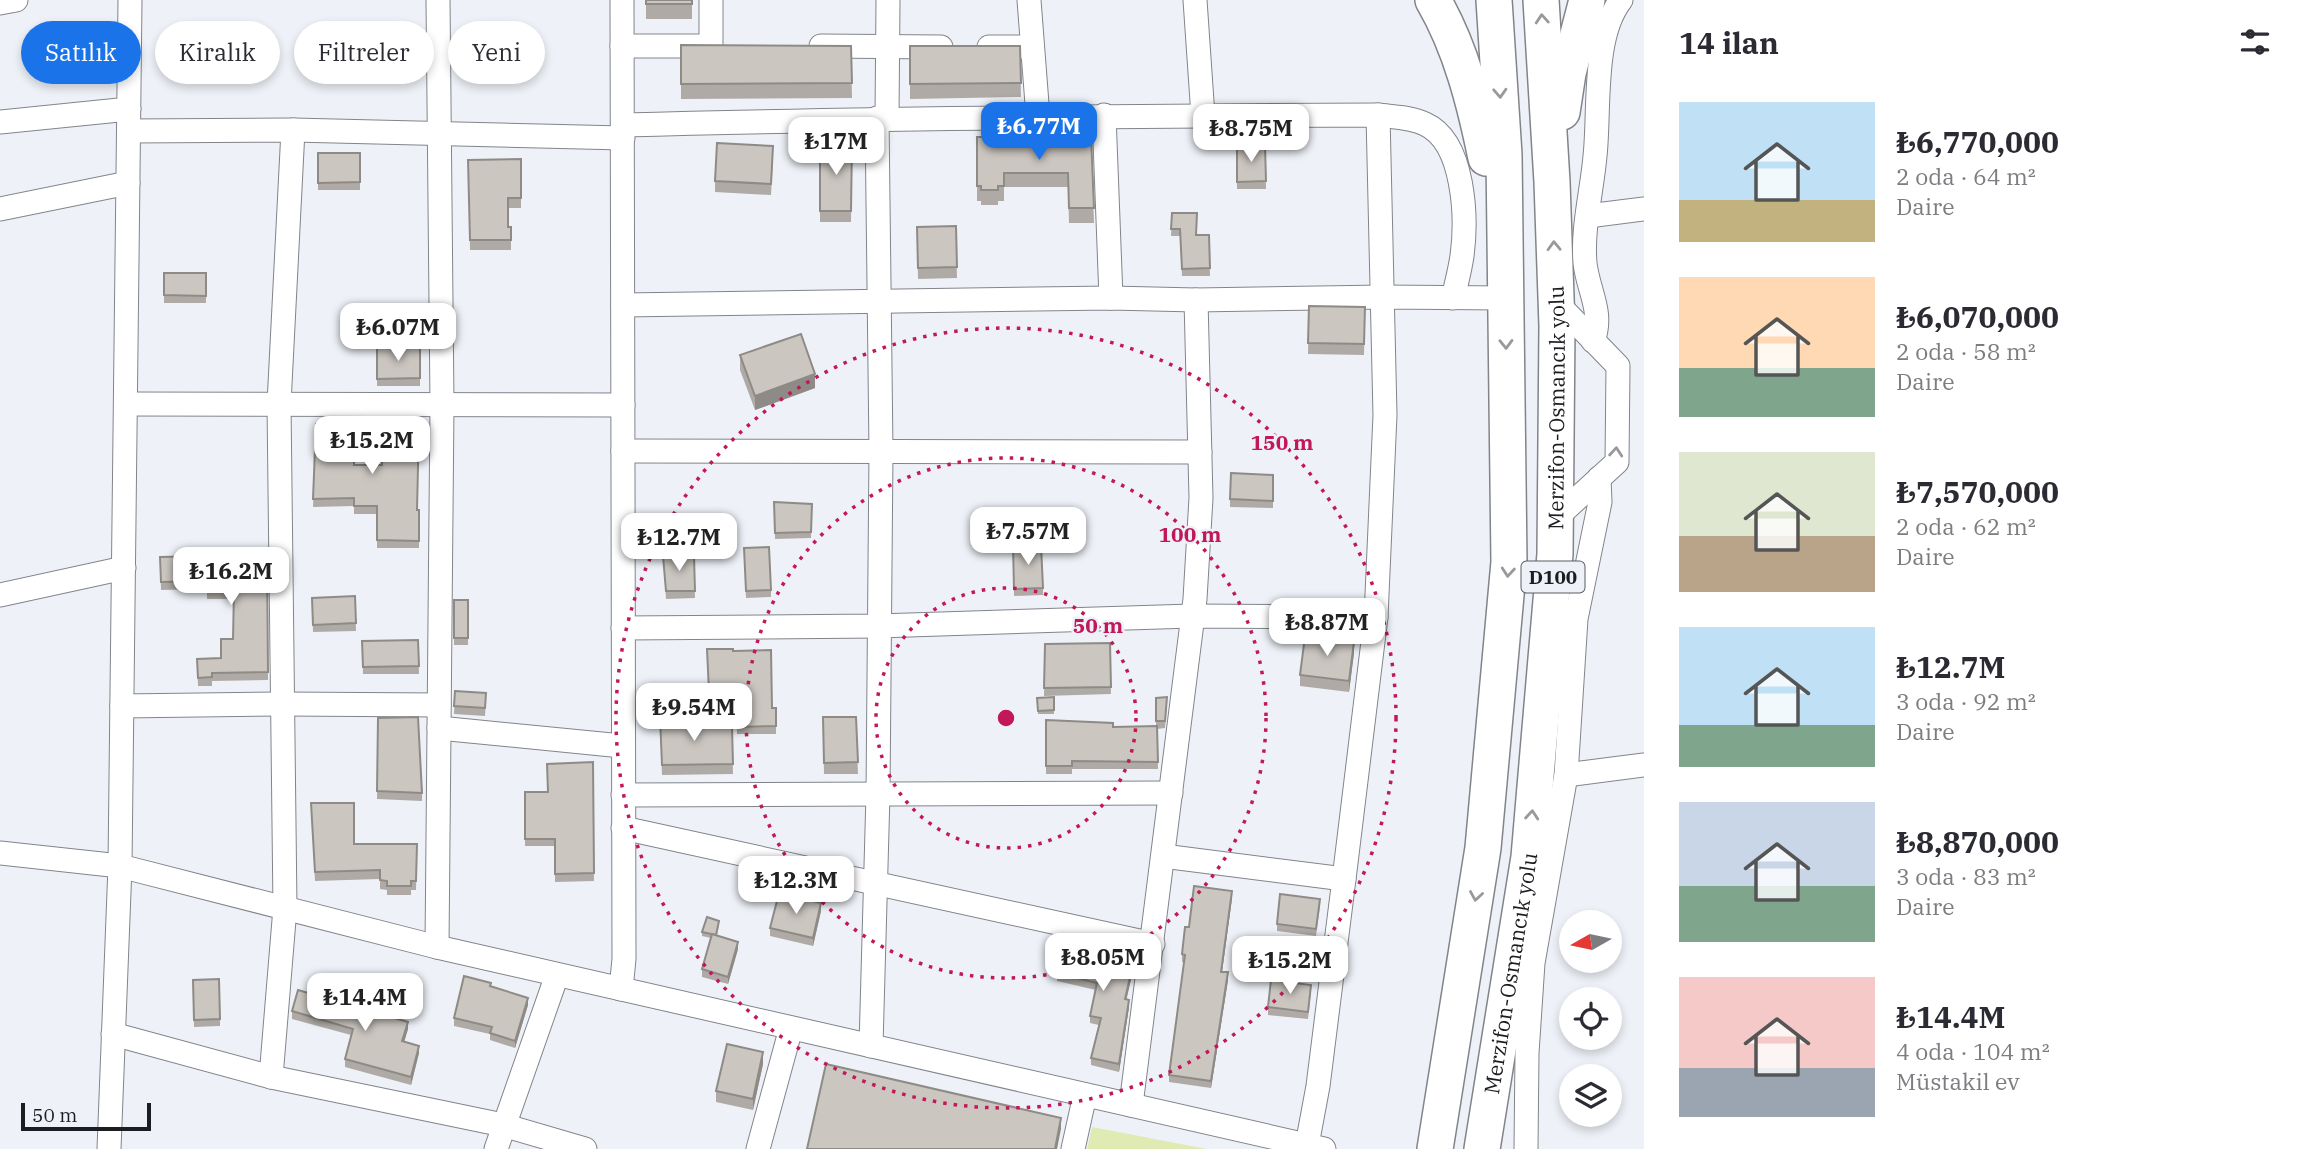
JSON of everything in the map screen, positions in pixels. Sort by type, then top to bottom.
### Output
[{"type":"highway","points":[[1433,0],[1459,56],[1475,108],[1505,244]]},
{"type":"highway","name":"D100","points":[[1435,1149],[1483,848],[1509,562],[1504,155],[1494,0]]},
{"type":"highway","name":"Merzifon-Osmancık yolu","points":[[1482,1149],[1529,857],[1555,554],[1556,303],[1541,0]]},
{"type":"highway","points":[[1552,181],[1568,73],[1587,0]]},
{"type":"street","points":[[0,3],[16,0]]},
{"type":"street","points":[[109,1149],[120,866],[130,0]]},
{"type":"street","points":[[437,947],[442,404],[438,0]]},
{"type":"street","points":[[621,989],[624,959],[622,0]]},
{"type":"street","points":[[710,46],[711,0]]},
{"type":"street","points":[[871,1046],[878,794],[882,118],[888,47],[888,0]]},
{"type":"street","points":[[1029,0],[1038,117]]},
{"type":"street","points":[[1195,0],[1203,116]]},
{"type":"street","points":[[1593,341],[1598,311],[1585,263],[1588,216],[1603,51],[1614,10],[1621,0]]},
{"type":"street","points":[[622,46],[738,46]]},
{"type":"street","points":[[806,46],[1032,47]]},
{"type":"street","points":[[0,122],[129,120],[293,130],[438,132],[623,131],[882,118],[1104,115],[1403,117],[1427,124],[1445,141],[1457,164],[1461,190],[1462,256],[1453,298]]},
{"type":"street","points":[[1104,115],[1111,298]]},
{"type":"street","points":[[0,853],[120,866],[437,947],[1131,1105],[1236,1139],[1316,1147],[1318,1086],[1376,617],[1385,415],[1378,115]]},
{"type":"street","points":[[271,1077],[285,908],[279,404],[293,130]]},
{"type":"street","points":[[0,209],[128,183]]},
{"type":"street","points":[[1588,216],[1644,209]]},
{"type":"street","points":[[623,304],[879,303],[1111,298],[1505,298]]},
{"type":"street","points":[[1131,1105],[1192,616],[1201,498],[1196,300]]},
{"type":"street","points":[[1556,303],[1618,366],[1617,462],[1556,518]]},
{"type":"street","points":[[126,404],[623,405]]},
{"type":"street","points":[[623,451],[1200,452]]},
{"type":"street","points":[[1526,1149],[1527,1053],[1533,963],[1566,775],[1576,619],[1600,502],[1599,478]]},
{"type":"street","points":[[0,596],[124,568]]},
{"type":"street","points":[[623,628],[878,626],[1192,616],[1376,617]]},
{"type":"street","points":[[122,706],[439,705]]},
{"type":"street","points":[[439,728],[622,746]]},
{"type":"street","points":[[1566,775],[1644,765]]},
{"type":"street","points":[[623,795],[1171,793]]},
{"type":"street","points":[[623,828],[1153,944]]},
{"type":"street","points":[[1163,856],[1344,879]]},
{"type":"street","points":[[496,1149],[557,975]]},
{"type":"street","points":[[758,1149],[791,1028]]},
{"type":"street","points":[[113,1034],[271,1077],[503,1125],[585,1149]]},
{"type":"street","points":[[1073,1149],[1085,1095]]},
{"type":"green space","points":[[1092,1127],[1207,1149],[1087,1149]]},
{"type":"building","points":[[646,0],[692,0],[692,4],[646,4]]},
{"type":"building","points":[[681,45],[851,46],[852,83],[681,84]]},
{"type":"building","points":[[910,46],[1020,46],[1021,83],[910,84]]},
{"type":"building","points":[[1091,136],[1094,208],[1069,208],[1068,173],[1004,173],[1004,186],[998,186],[998,190],[981,190],[981,186],[977,186],[977,137]]},
{"type":"building","points":[[717,143],[773,146],[771,184],[715,181]]},
{"type":"building","points":[[820,143],[852,143],[851,211],[820,211]]},
{"type":"building","points":[[1265,145],[1266,181],[1237,182],[1237,146]]},
{"type":"building","points":[[318,153],[360,153],[360,182],[318,183]]},
{"type":"building","points":[[521,159],[521,198],[508,198],[511,240],[470,240],[468,160]]},
{"type":"building","points":[[1172,213],[1197,213],[1196,235],[1209,235],[1210,268],[1182,269],[1180,229],[1171,229]]},
{"type":"building","points":[[956,226],[957,267],[918,268],[917,227]]},
{"type":"building","points":[[164,273],[206,273],[206,296],[164,295]]},
{"type":"building","points":[[1309,306],[1365,307],[1364,344],[1308,343]]},
{"type":"building","points":[[801,334],[815,374],[755,396],[740,355]]},
{"type":"building","points":[[420,347],[420,378],[377,379],[377,348]]},
{"type":"building","points":[[316,424],[355,424],[354,465],[382,465],[382,425],[419,424],[419,541],[377,540],[377,506],[354,506],[354,498],[313,499]]},
{"type":"building","points":[[1231,473],[1273,475],[1273,501],[1230,499]]},
{"type":"building","points":[[774,502],[812,504],[811,532],[775,533]]},
{"type":"building","points":[[1041,545],[1043,588],[1014,589],[1013,546]]},
{"type":"building","points":[[769,547],[771,590],[746,591],[744,548]]},
{"type":"building","points":[[206,551],[225,551],[226,558],[267,557],[268,672],[212,673],[212,677],[198,678],[197,659],[221,658],[221,639],[233,639],[234,590],[207,591],[207,581],[161,582],[160,557],[206,556]]},
{"type":"building","points":[[663,556],[694,556],[695,591],[666,591]]},
{"type":"building","points":[[355,596],[356,623],[313,625],[312,598]]},
{"type":"building","points":[[454,600],[468,600],[468,638],[454,638]]},
{"type":"building","points":[[1305,636],[1354,642],[1349,681],[1300,675]]},
{"type":"building","points":[[418,640],[419,666],[363,667],[362,641]]},
{"type":"building","points":[[1110,643],[1111,687],[1044,688],[1045,644]]},
{"type":"building","points":[[707,649],[771,650],[772,708],[776,708],[776,726],[737,727],[736,691],[709,692]]},
{"type":"building","points":[[455,691],[486,693],[485,708],[454,706]]},
{"type":"building","points":[[1054,697],[1054,710],[1038,711],[1037,698]]},
{"type":"building","points":[[1167,697],[1165,721],[1156,721],[1156,698]]},
{"type":"building","points":[[692,716],[692,727],[732,727],[733,764],[662,765],[660,717]]},
{"type":"building","points":[[418,717],[422,793],[377,791],[378,718]]},
{"type":"building","points":[[823,717],[856,717],[858,762],[824,763]]},
{"type":"building","points":[[1046,720],[1113,723],[1113,727],[1157,726],[1158,762],[1072,761],[1072,766],[1046,766]]},
{"type":"building","points":[[593,762],[594,873],[555,874],[555,839],[525,839],[525,792],[548,792],[547,764]]},
{"type":"building","points":[[311,803],[354,803],[354,844],[417,844],[416,881],[411,881],[411,886],[387,886],[387,881],[380,880],[380,870],[315,872]]},
{"type":"building","points":[[1194,886],[1232,891],[1221,972],[1228,972],[1211,1081],[1169,1075],[1185,955],[1182,954],[1185,927],[1189,927]]},
{"type":"building","points":[[779,893],[821,903],[813,938],[770,928]]},
{"type":"building","points":[[1280,894],[1320,899],[1316,929],[1277,924]]},
{"type":"building","points":[[707,917],[719,921],[716,935],[702,932]]},
{"type":"building","points":[[712,934],[738,942],[728,977],[702,969]]},
{"type":"building","points":[[1064,942],[1106,952],[1107,949],[1135,955],[1125,999],[1129,1000],[1119,1064],[1091,1058],[1101,1018],[1090,1016],[1097,983],[1057,973]]},
{"type":"building","points":[[464,976],[491,983],[490,986],[528,998],[515,1041],[490,1033],[492,1027],[454,1018]]},
{"type":"building","points":[[219,979],[220,1019],[194,1020],[193,980]]},
{"type":"building","points":[[1271,980],[1311,985],[1308,1012],[1268,1007]]},
{"type":"building","points":[[298,990],[408,1022],[402,1041],[419,1046],[411,1077],[345,1059],[353,1029],[292,1011]]},
{"type":"building","points":[[727,1044],[763,1052],[753,1099],[716,1091]]},
{"type":"building","points":[[826,1064],[1061,1118],[1055,1149],[807,1149]]}]
